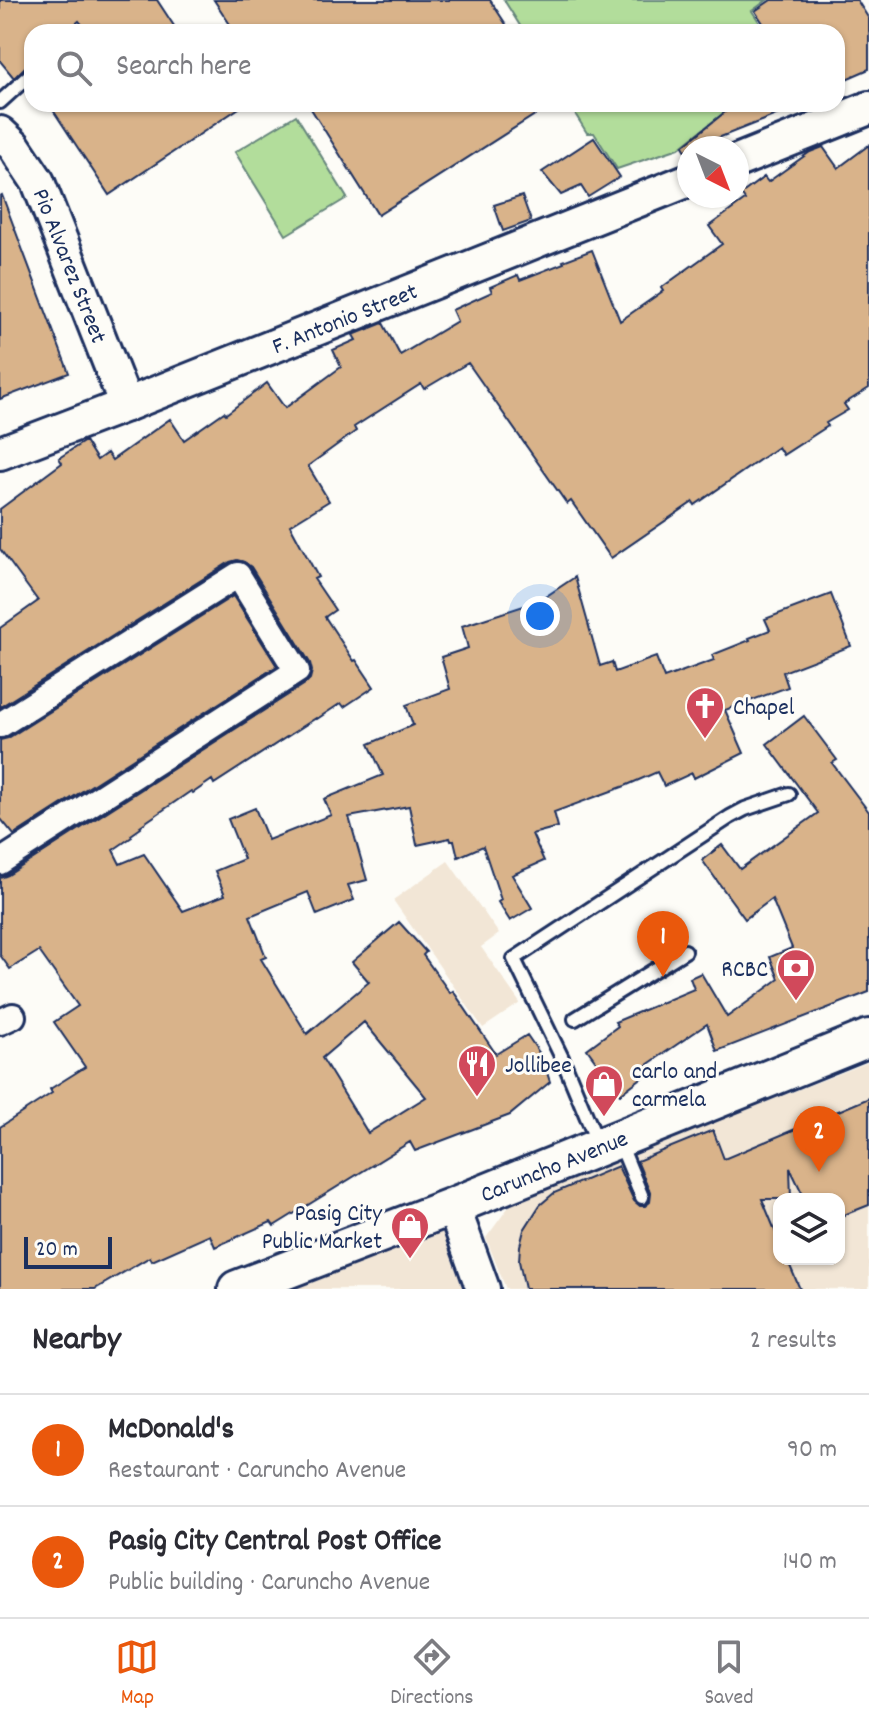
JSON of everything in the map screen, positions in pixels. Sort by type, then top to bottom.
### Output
[{"type":"main road","name":"Caruncho Avenue","points":[[237,1289],[453,1206],[869,1038]]},
{"type":"street","points":[[749,156],[869,108]]},
{"type":"street","name":"Pio Alvarez Street","points":[[0,133],[14,146],[38,182],[126,405]]},
{"type":"street","name":"F. Antonio Street","points":[[0,453],[677,185]]},
{"type":"street","points":[[0,725],[238,575],[297,671],[4,853]]},
{"type":"street","points":[[453,1206],[477,1285]]},
{"type":"lane","points":[[0,102],[24,80]]},
{"type":"lane","points":[[642,1197],[608,1143],[563,1060],[514,959],[730,817],[789,794]]},
{"type":"lane","points":[[575,1019],[685,951]]},
{"type":"shaded area","points":[[448,861],[499,934],[481,947],[520,1003],[483,1028],[393,900]]},
{"type":"shaded area","points":[[869,1062],[869,1289],[506,1289],[486,1238],[513,1201]]},
{"type":"shaded area","name":"Pasig City Public Market","points":[[442,1231],[463,1289],[295,1289]]},
{"type":"green space","points":[[504,0],[767,0],[752,11],[761,24],[519,24]]},
{"type":"green space","points":[[574,112],[725,112],[694,136],[677,136],[677,149],[617,169],[594,133],[587,133]]},
{"type":"green space","points":[[296,115],[347,198],[286,235],[235,152]]},
{"type":"building","points":[[0,0],[157,0],[173,24],[81,24],[79,21],[75,24],[24,24],[24,68],[14,78],[0,61]]},
{"type":"building","points":[[214,0],[490,0],[506,24],[230,24]]},
{"type":"building","points":[[771,0],[857,0],[869,19],[869,69],[845,80],[845,24],[764,24],[755,11]]},
{"type":"building","points":[[54,112],[233,112],[109,195]]},
{"type":"building","points":[[313,112],[539,112],[378,215]]},
{"type":"building","points":[[725,112],[783,112],[723,136],[695,136]]},
{"type":"building","points":[[594,138],[620,177],[588,197],[581,186],[561,195],[542,172]]},
{"type":"building","points":[[869,145],[869,388],[844,404],[848,410],[783,455],[778,447],[611,558],[571,501],[567,504],[468,363],[424,389],[421,384],[354,427],[356,431],[308,466],[329,501],[290,525],[318,577],[314,579],[335,610],[325,617],[374,687],[344,707],[341,703],[316,718],[214,784],[212,780],[193,793],[191,791],[140,826],[132,837],[113,850],[120,864],[144,854],[183,911],[225,895],[215,871],[244,859],[228,819],[255,808],[268,840],[331,815],[324,799],[383,775],[369,744],[413,725],[406,705],[450,689],[441,657],[468,648],[462,626],[539,601],[575,577],[600,666],[612,662],[615,672],[656,657],[664,678],[714,660],[712,655],[770,630],[765,619],[831,594],[851,646],[783,672],[788,687],[725,710],[744,753],[694,778],[692,773],[664,786],[657,772],[554,812],[558,827],[532,834],[544,861],[512,875],[532,908],[510,921],[498,902],[501,900],[483,846],[458,857],[454,840],[450,838],[417,845],[409,806],[349,817],[367,880],[348,885],[354,900],[317,915],[308,892],[250,916],[266,957],[261,959],[307,1034],[369,982],[352,962],[399,922],[426,952],[423,955],[450,993],[453,991],[496,1054],[527,1035],[542,1057],[550,1082],[510,1115],[415,1151],[410,1142],[274,1226],[271,1222],[215,1247],[210,1235],[152,1261],[150,1257],[95,1289],[0,1289],[0,1127],[85,1067],[54,1022],[78,1006],[39,951],[10,969],[0,955],[0,878],[305,684],[312,671],[251,567],[237,560],[0,707],[0,628],[38,601],[0,549],[0,509],[62,463],[59,458],[85,441],[97,460],[107,453],[112,460],[170,419],[184,440],[267,383],[285,408],[341,367],[333,350],[356,340],[353,335],[383,323],[400,355],[457,321],[452,310],[492,292],[490,287],[518,275],[520,280],[592,250],[620,321],[722,244],[709,226],[734,208],[749,208],[749,188],[764,177],[768,182],[810,152],[823,147],[838,168]],"holes":[[[364,1022],[426,1097],[368,1133],[322,1058]]]},
{"type":"building","points":[[0,196],[69,373],[0,399]]},
{"type":"building","points":[[522,196],[531,221],[503,231],[494,205]]},
{"type":"building","points":[[233,596],[277,666],[14,835],[0,818],[0,740],[8,738]]},
{"type":"building","points":[[804,716],[837,760],[832,763],[869,812],[869,992],[717,1051],[707,1024],[644,1067],[648,1073],[620,1094],[587,1049],[618,1026],[615,1022],[694,989],[690,978],[701,973],[727,1017],[779,979],[770,957],[792,948],[772,899],[745,919],[702,860],[722,845],[740,869],[818,813],[767,744]]},
{"type":"building","points":[[869,1098],[869,1205],[845,1215],[845,1193],[802,1193],[790,1168],[791,1193],[773,1193],[773,1199],[762,1199],[773,1226],[773,1265],[790,1265],[800,1289],[525,1289],[519,1261],[524,1230],[540,1205],[554,1193],[618,1166],[634,1201],[645,1206],[650,1202],[651,1194],[637,1161],[713,1130],[724,1159]]},
{"type":"place","name":"Chapel","points":[[705,740]]},
{"type":"place","name":"McDonald's","points":[[663,977]]},
{"type":"place","name":"RCBC","points":[[796,1002]]},
{"type":"place","name":"Jollibee","points":[[477,1098]]},
{"type":"place","name":"carlo and carmela","points":[[604,1118]]},
{"type":"place","name":"Pasig City Central Post Office","points":[[819,1172]]},
{"type":"place","name":"Pasig City Public Market","points":[[410,1260]]}]
